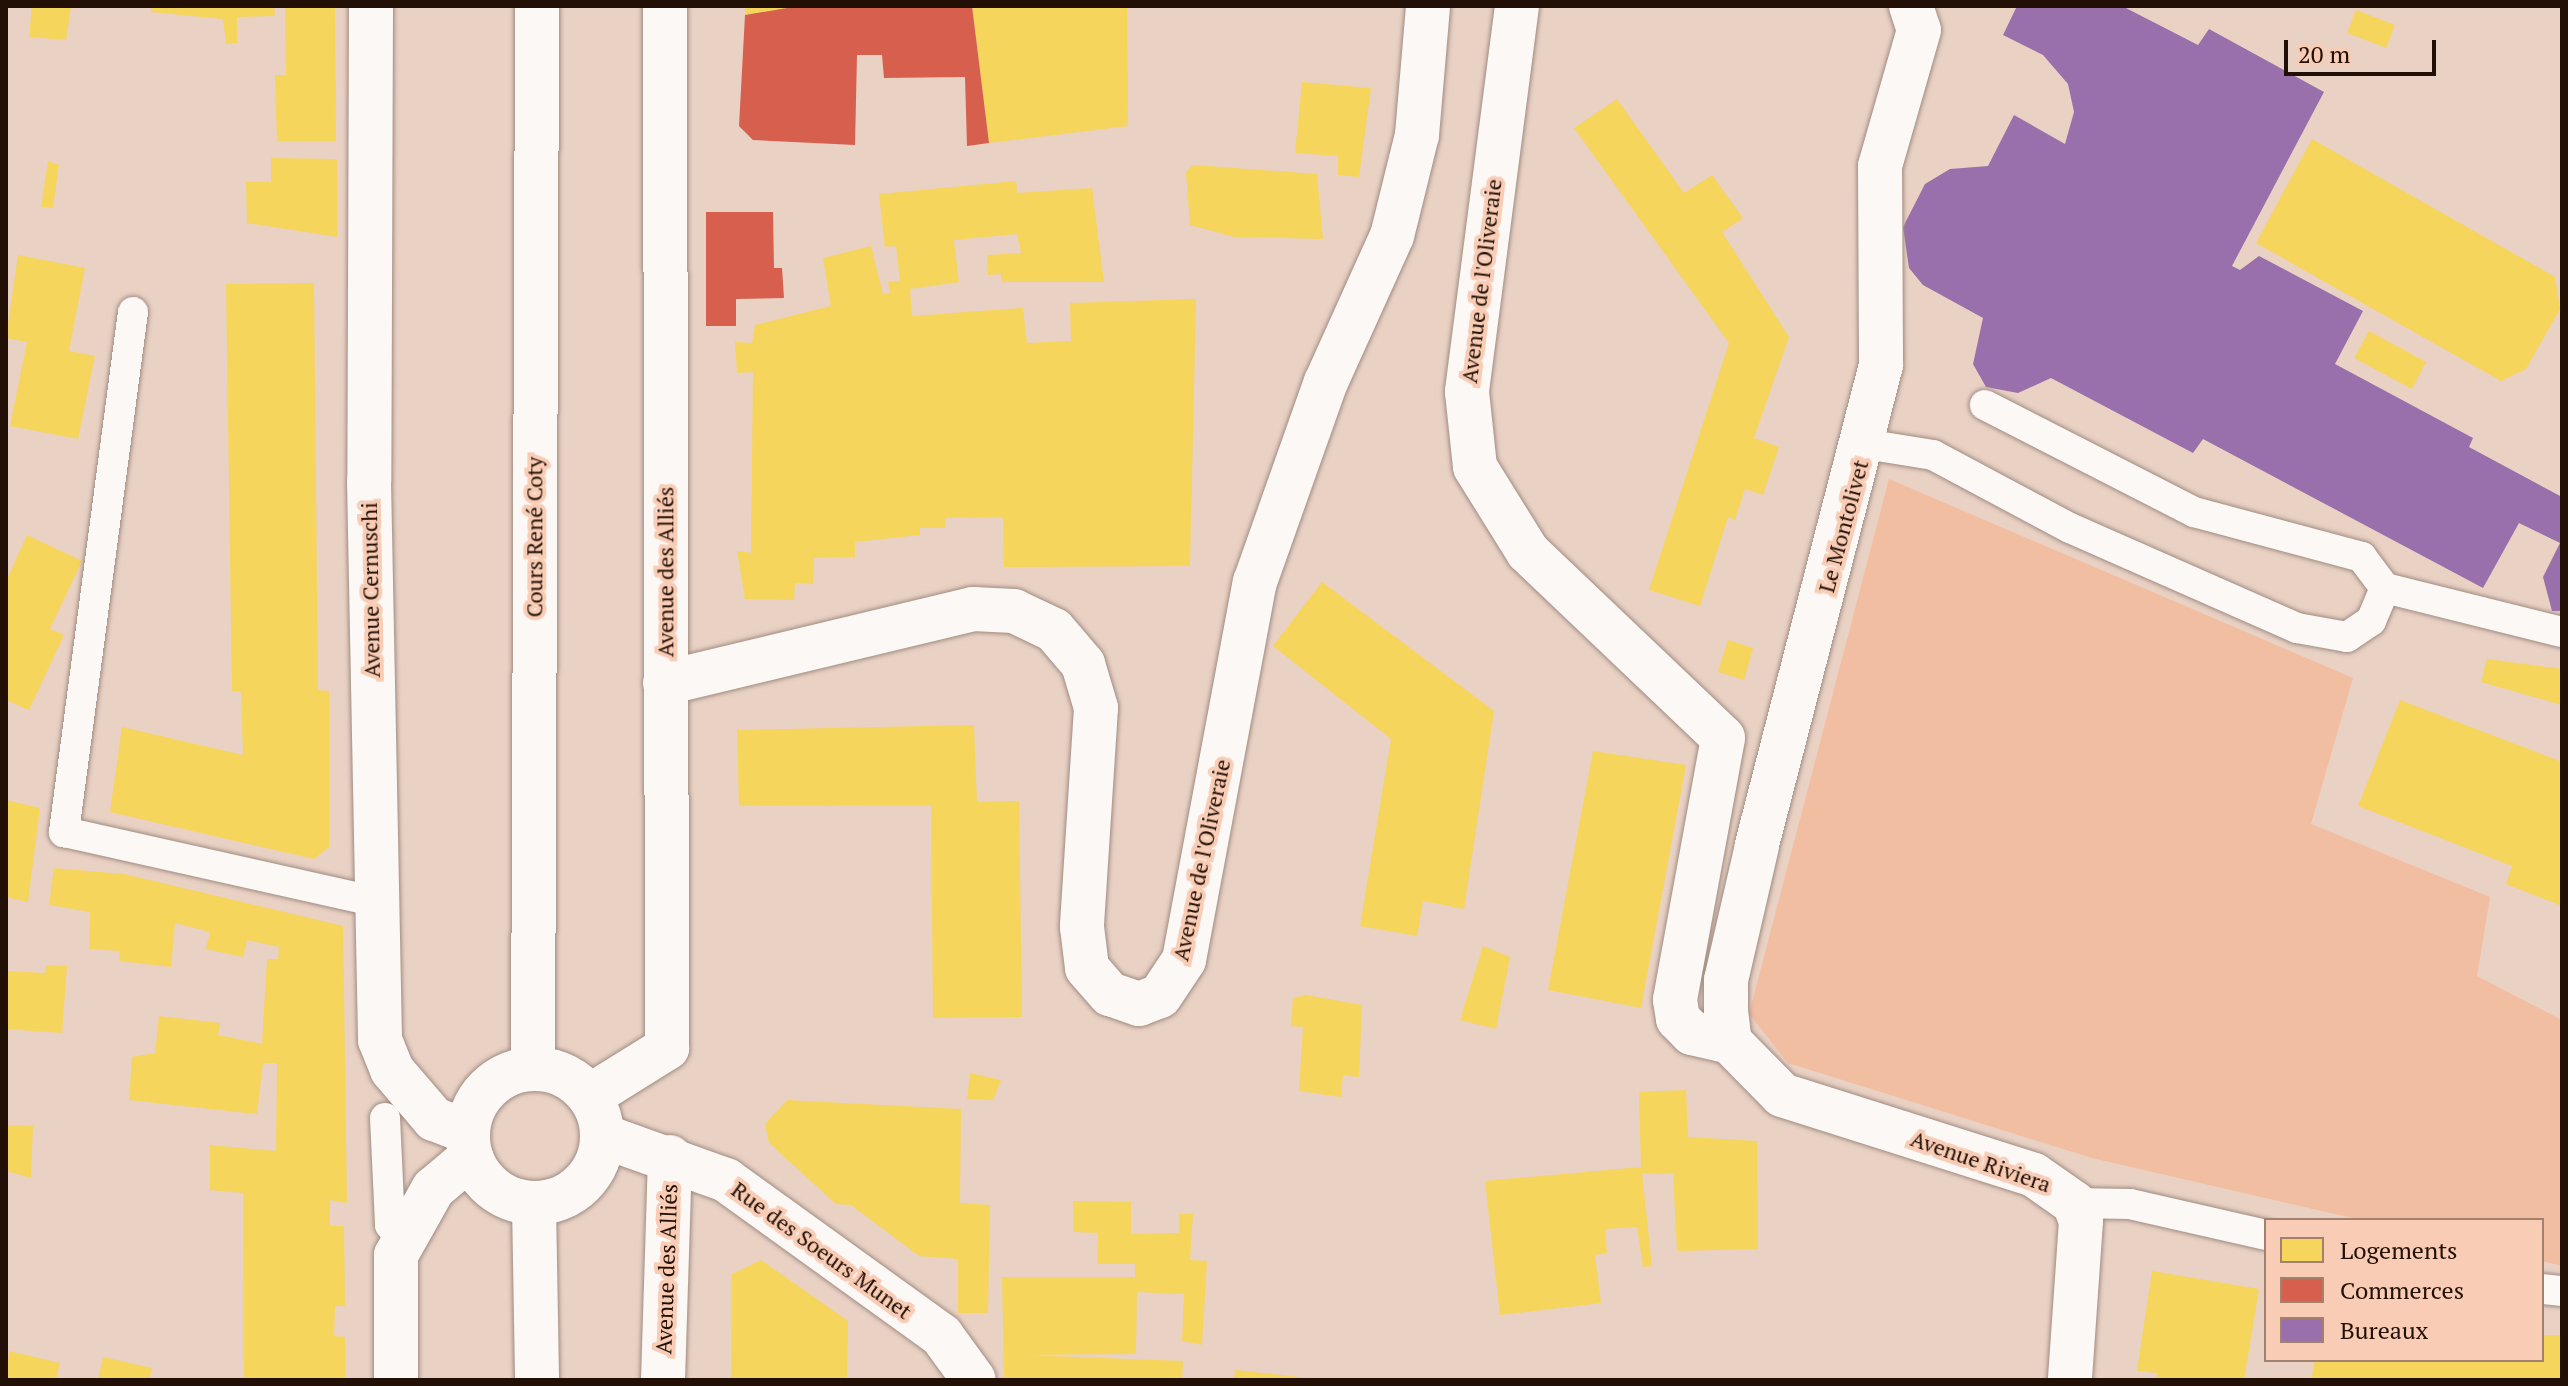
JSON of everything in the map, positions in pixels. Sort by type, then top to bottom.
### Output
[{"type":"street","name":"Avenue Cernuschi","points":[[371,6],[373,901],[380,1040],[392,1070],[434,1119],[470,1144]]},
{"type":"street","name":"Cours René Coty","points":[[533,1068],[537,6]]},
{"type":"street","name":"Avenue des Alliés","points":[[590,1096],[667,1048],[665,6]]},
{"type":"street","name":"Avenue de l'Oliveraie","points":[[665,683],[973,609],[1014,611],[1054,630],[1083,664],[1096,708],[1082,927],[1087,968],[1110,994],[1139,1004],[1160,996],[1184,960],[1255,582],[1326,382],[1392,236],[1417,135],[1428,6]]},
{"type":"street","name":"Avenue de l'Oliveraie","points":[[1517,6],[1467,392],[1475,467],[1528,552],[1723,738],[1675,1000],[1678,1019],[1692,1033],[1730,1042]]},
{"type":"street","name":"Le Montolivet","points":[[1730,1042],[1726,980],[1865,444],[1886,293],[1880,166],[1919,30],[1911,6]]},
{"type":"street","name":"Avenue Riviera","points":[[1730,1042],[1782,1095],[2034,1175],[2074,1203],[2081,1221],[2070,1380]]},
{"type":"street","points":[[396,1380],[396,1255],[433,1189],[470,1144],[481,1095],[513,1072],[533,1068],[574,1080],[590,1096],[603,1136],[590,1176],[575,1191],[534,1204],[496,1190],[470,1144]]},
{"type":"street","name":"Rue des Soeurs Munet","points":[[603,1136],[670,1157],[726,1180],[942,1336],[974,1380]]},
{"type":"street","name":"Avenue des Alliés","points":[[663,1380],[670,1157]]},
{"type":"street","points":[[534,1204],[537,1380]]},
{"type":"lane","points":[[133,312],[64,832],[373,901]]},
{"type":"lane","points":[[1985,405],[2194,512],[2362,557],[2385,588],[2562,632]]},
{"type":"lane","points":[[1865,444],[1933,455],[2070,528],[2297,628],[2347,637],[2371,621],[2385,588]]},
{"type":"lane","points":[[385,1118],[390,1225],[403,1240]]},
{"type":"lane","points":[[2074,1203],[2130,1204],[2264,1235]]},
{"type":"shaded area","points":[[1889,479],[2353,678],[2311,824],[2490,897],[2477,976],[2562,1020],[2562,1266],[2544,1262],[2544,1218],[2352,1218],[2092,1158],[1788,1063],[1749,1014]]},
{"type":"building: Logements","points":[[32,6],[71,6],[66,40],[29,37]]},
{"type":"building: Logements","points":[[152,6],[274,6],[275,16],[237,17],[237,43],[226,44],[223,19],[151,12]]},
{"type":"building: Logements","points":[[285,6],[335,6],[336,141],[277,141],[275,75],[286,75]]},
{"type":"building: Logements","points":[[745,6],[789,6],[789,8],[745,15]]},
{"type":"building: Logements","points":[[972,6],[1127,6],[1128,126],[989,143]]},
{"type":"building: Logements","points":[[2356,10],[2395,25],[2386,48],[2347,33]]},
{"type":"building: Logements","points":[[1302,82],[1371,88],[1359,177],[1338,175],[1338,156],[1295,153]]},
{"type":"building: Logements","points":[[1617,99],[1684,193],[1712,175],[1743,218],[1722,232],[1789,337],[1754,438],[1779,447],[1763,495],[1745,489],[1735,520],[1728,517],[1700,606],[1649,590],[1729,343],[1574,128]]},
{"type":"building: Logements","points":[[2312,139],[2555,277],[2560,309],[2526,369],[2501,381],[2256,243]]},
{"type":"building: Logements","points":[[271,158],[337,159],[337,237],[247,223],[246,182],[271,182]]},
{"type":"building: Logements","points":[[48,161],[59,165],[53,208],[41,207]]},
{"type":"building: Logements","points":[[1193,165],[1317,174],[1323,239],[1234,237],[1190,225],[1186,172]]},
{"type":"building: Logements","points":[[1016,181],[1017,193],[1092,188],[1104,282],[1001,282],[1001,274],[988,275],[987,255],[1021,253],[1017,234],[954,240],[959,282],[910,289],[912,316],[1023,308],[1027,343],[1071,341],[1070,303],[1196,299],[1190,566],[1004,567],[1003,517],[945,518],[945,528],[920,528],[920,535],[855,542],[855,557],[814,558],[813,584],[795,583],[794,600],[745,599],[737,551],[751,553],[753,372],[737,373],[735,342],[752,343],[755,325],[831,306],[823,258],[871,246],[883,294],[890,293],[888,282],[900,281],[896,246],[885,247],[879,194]]},
{"type":"building: Logements","points":[[18,255],[85,268],[69,351],[95,356],[78,439],[10,426],[27,342],[6,338]]},
{"type":"building: Logements","points":[[314,283],[318,690],[329,691],[329,847],[314,859],[110,812],[122,727],[243,755],[241,692],[232,691],[226,284]]},
{"type":"building: Logements","points":[[2369,331],[2426,362],[2412,389],[2354,358]]},
{"type":"building: Logements","points":[[27,535],[82,561],[50,629],[64,635],[29,710],[6,700],[6,581]]},
{"type":"building: Logements","points":[[1322,582],[1494,711],[1464,909],[1423,901],[1417,936],[1360,926],[1391,739],[1273,646]]},
{"type":"building: Logements","points":[[1728,640],[1753,648],[1744,680],[1718,672]]},
{"type":"building: Logements","points":[[2487,659],[2562,669],[2562,705],[2481,682]]},
{"type":"building: Logements","points":[[2400,700],[2562,762],[2562,906],[2506,884],[2512,866],[2358,806]]},
{"type":"building: Logements","points":[[974,725],[977,802],[1019,801],[1022,1017],[933,1018],[931,805],[739,806],[737,730]]},
{"type":"building: Logements","points":[[1593,751],[1686,765],[1641,1008],[1548,990]]},
{"type":"building: Logements","points":[[6,800],[40,808],[28,902],[6,897]]},
{"type":"building: Logements","points":[[54,868],[124,874],[343,926],[347,1203],[330,1200],[330,1226],[344,1226],[345,1306],[335,1306],[334,1336],[345,1337],[345,1380],[244,1380],[243,1193],[210,1190],[210,1145],[276,1151],[277,1063],[263,1063],[257,1114],[129,1100],[132,1057],[155,1053],[159,1016],[220,1023],[218,1035],[262,1044],[267,959],[278,959],[279,947],[247,940],[243,957],[206,949],[210,932],[175,923],[171,967],[119,961],[120,951],[89,949],[90,912],[49,905]]},
{"type":"building: Logements","points":[[1483,946],[1510,957],[1496,1029],[1460,1020]]},
{"type":"building: Logements","points":[[46,965],[67,966],[62,1033],[6,1029],[6,971],[45,973]]},
{"type":"building: Logements","points":[[1306,995],[1362,1005],[1359,1077],[1343,1075],[1341,1097],[1299,1091],[1303,1027],[1291,1026],[1293,998]]},
{"type":"building: Logements","points":[[970,1073],[1001,1080],[993,1100],[967,1099]]},
{"type":"building: Logements","points":[[1686,1090],[1688,1137],[1757,1141],[1758,1249],[1677,1251],[1673,1174],[1642,1173],[1652,1266],[1643,1267],[1637,1227],[1605,1229],[1607,1253],[1595,1255],[1601,1303],[1500,1315],[1485,1181],[1641,1167],[1639,1092]]},
{"type":"building: Logements","points":[[787,1100],[961,1109],[960,1203],[990,1205],[988,1313],[958,1313],[958,1259],[919,1256],[851,1205],[836,1204],[769,1143],[765,1124]]},
{"type":"building: Logements","points":[[6,1125],[33,1126],[31,1178],[6,1171]]},
{"type":"building: Logements","points":[[1073,1201],[1131,1202],[1131,1234],[1179,1233],[1179,1214],[1193,1214],[1190,1260],[1207,1261],[1202,1345],[1182,1341],[1184,1294],[1137,1292],[1136,1354],[1022,1355],[1183,1361],[1182,1380],[1004,1380],[1002,1277],[1135,1277],[1135,1264],[1097,1264],[1098,1233],[1073,1232]]},
{"type":"building: Logements","points":[[761,1260],[848,1321],[847,1380],[731,1380],[732,1274]]},
{"type":"building: Logements","points":[[2152,1271],[2259,1289],[2244,1380],[2156,1380],[2157,1373],[2137,1371]]},
{"type":"building: Logements","points":[[2544,1335],[2562,1335],[2562,1380],[2311,1380],[2315,1362],[2544,1362]]},
{"type":"building: Logements","points":[[9,1351],[60,1363],[56,1380],[6,1380]]},
{"type":"building: Logements","points":[[103,1357],[152,1368],[149,1380],[98,1380]]},
{"type":"building: Logements","points":[[1235,1370],[1310,1378],[1310,1380],[1234,1380]]},
{"type":"building: Commerces","points":[[799,6],[972,6],[989,143],[967,146],[965,77],[884,78],[882,55],[857,55],[855,145],[753,140],[739,126],[745,15]]},
{"type":"building: Commerces","points":[[706,212],[773,212],[774,268],[782,268],[784,298],[736,299],[736,326],[706,326]]},
{"type":"building: Bureaux","points":[[2017,6],[2122,6],[2198,45],[2209,29],[2324,92],[2232,266],[2240,270],[2259,256],[2363,311],[2335,364],[2473,438],[2469,447],[2562,497],[2562,611],[2552,611],[2543,577],[2560,543],[2519,523],[2483,588],[2203,439],[2193,453],[2051,378],[2018,393],[1986,387],[1973,364],[1983,318],[1923,285],[1909,268],[1903,227],[1925,184],[1950,169],[1988,166],[2014,115],[2065,144],[2074,112],[2068,84],[2043,55],[2003,35]]}]
